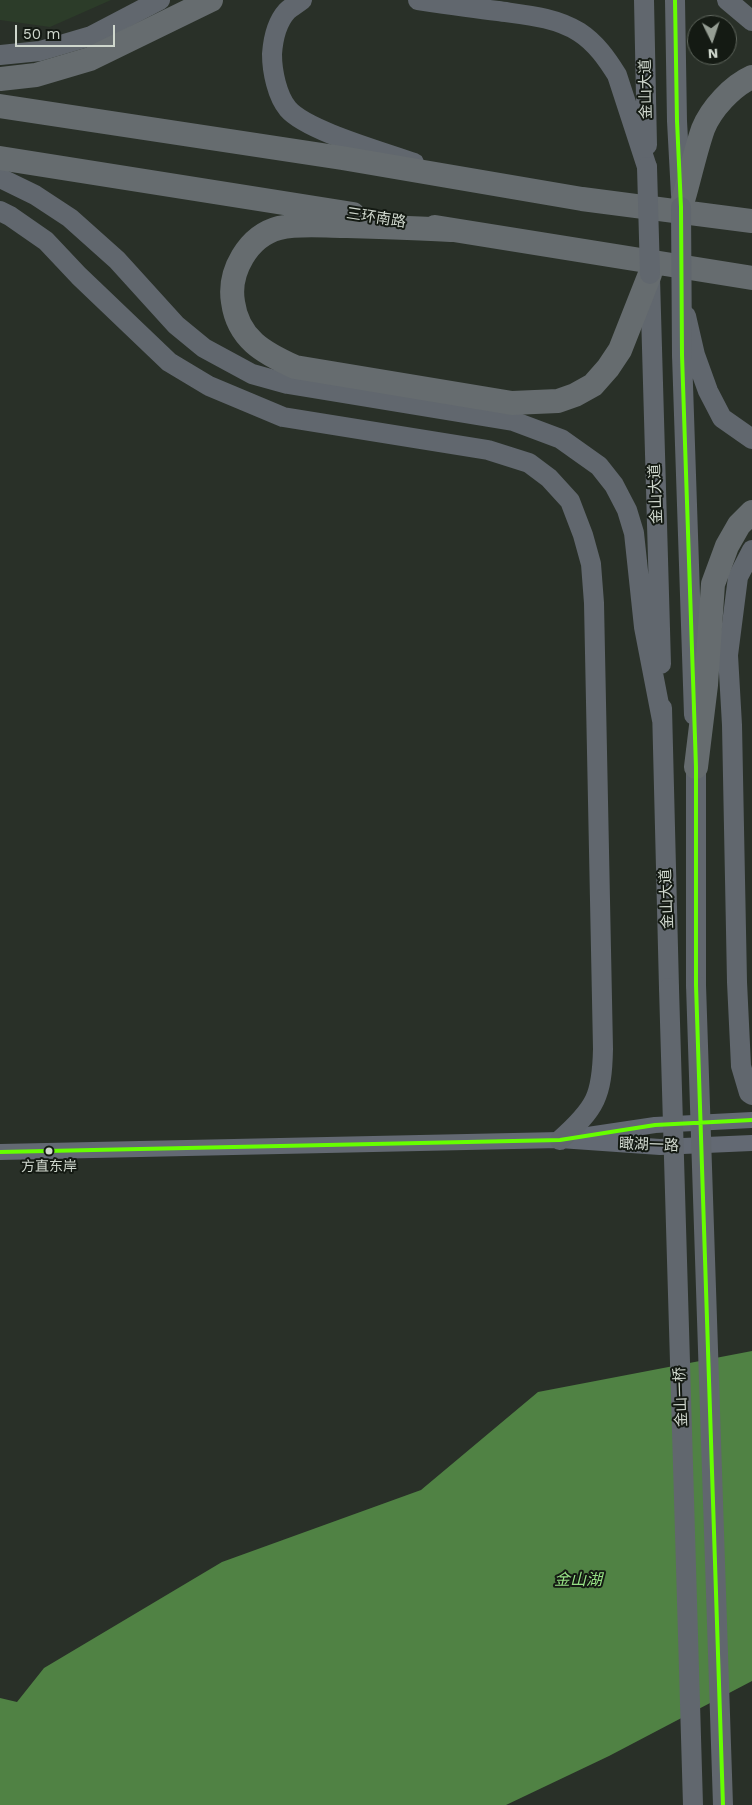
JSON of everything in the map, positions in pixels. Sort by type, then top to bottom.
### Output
[{"type":"highway","points":[[0,78],[36,75],[90,59],[211,0]]},
{"type":"highway","points":[[681,207],[704,128],[712,113],[729,94],[752,76]]},
{"type":"highway","points":[[0,106],[342,158],[582,199],[752,221]]},
{"type":"highway","name":"三环南路","points":[[0,158],[752,278]]},
{"type":"highway","points":[[450,230],[306,225],[279,228],[260,236],[244,254],[236,270],[231,290],[234,312],[244,334],[275,358],[295,367],[512,403],[558,401],[575,395],[593,385],[608,368],[620,350],[650,274]]},
{"type":"highway","points":[[696,767],[706,686],[713,584],[727,546],[739,525],[752,512]]},
{"type":"main road","points":[[0,55],[40,51],[91,36],[160,0]]},
{"type":"main road","points":[[302,0],[287,11],[278,25],[273,47],[272,67],[278,88],[288,109],[312,126],[456,178]]},
{"type":"main road","points":[[418,0],[536,17],[557,22],[579,32],[596,46],[609,61],[638,114]]},
{"type":"main road","name":"金山大道","points":[[644,0],[638,114],[647,167],[669,988]]},
{"type":"main road","name":"金山大道","points":[[675,0],[677,121],[681,207],[681,293],[688,355],[696,767],[696,985]]},
{"type":"main road","points":[[728,0],[752,21]]},
{"type":"main road","points":[[0,178],[35,195],[70,218],[116,260],[176,325],[204,348],[252,374],[288,384],[513,421],[561,439],[599,466],[614,485],[627,510],[634,533],[644,627],[662,720]]},
{"type":"main road","points":[[0,211],[46,241],[79,276],[169,362],[209,386],[283,417],[496,453],[529,463],[549,478],[570,501],[583,535],[591,564],[594,603],[603,1049],[602,1077],[596,1101],[576,1125],[560,1140]]},
{"type":"main road","points":[[688,355],[722,418],[752,439]]},
{"type":"main road","points":[[752,550],[738,577],[728,655],[732,725],[737,982],[741,1066],[749,1093],[752,1096]]},
{"type":"main road","name":"金山一桥","points":[[696,985],[722,1805]]},
{"type":"main road","name":"金山一桥","points":[[669,988],[693,1805]]},
{"type":"street","name":"瞰湖一路","points":[[560,1140],[655,1125],[752,1120]]},
{"type":"street","name":"瞰湖一路","points":[[560,1140],[660,1147],[752,1143]]},
{"type":"street","points":[[0,1152],[560,1140]]},
{"type":"shaded area","points":[[0,0],[111,0],[50,27],[0,20]]},
{"type":"water","name":"金山湖","points":[[752,1351],[752,1681],[609,1756],[506,1805],[0,1805],[0,1698],[17,1702],[44,1668],[222,1562],[421,1490],[538,1392]]},
{"type":"transit line","points":[[675,0],[677,121],[681,207],[682,355],[696,767],[696,985],[723,1805]]},
{"type":"transit line","points":[[0,1152],[560,1140],[655,1125],[752,1120]]},
{"type":"place","name":"方直东岸","points":[[49,1151]]}]
